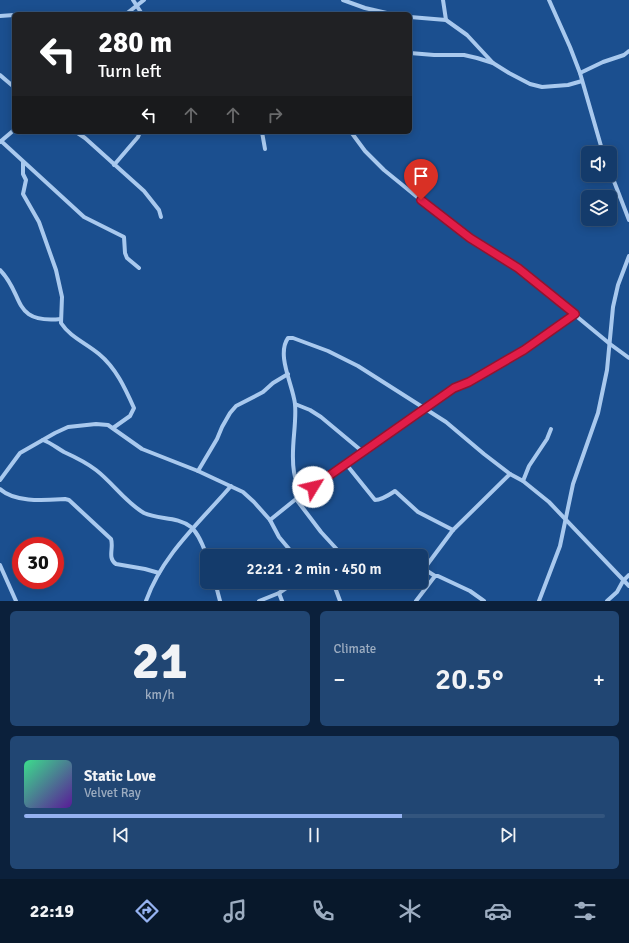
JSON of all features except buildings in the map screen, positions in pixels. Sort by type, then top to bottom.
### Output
[{"type":"street","points":[[133,0],[141,12]]},
{"type":"street","points":[[129,12],[144,0]]},
{"type":"street","points":[[343,0],[382,12]]},
{"type":"street","points":[[443,0],[446,20]]},
{"type":"street","points":[[548,0],[570,47],[580,73],[601,146]]},
{"type":"street","points":[[0,16],[12,15]]},
{"type":"street","points":[[412,17],[446,20],[467,35],[493,63],[509,74],[530,84],[542,87],[562,86],[582,80]]},
{"type":"street","points":[[580,73],[603,62],[624,55],[629,51]]},
{"type":"street","points":[[412,53],[464,55],[493,63]]},
{"type":"street","points":[[0,75],[12,85]]},
{"type":"street","points":[[12,132],[0,142],[84,216],[124,237],[125,253],[127,258],[139,268]]},
{"type":"street","points":[[79,134],[144,191],[160,210],[161,217]]},
{"type":"street","points":[[114,165],[139,134]]},
{"type":"street","points":[[262,134],[264,149]]},
{"type":"street","points":[[352,134],[365,151],[384,170],[443,218],[470,238],[518,268],[629,358]]},
{"type":"street","points":[[23,162],[23,174],[26,180],[23,194],[40,222],[56,270],[62,297],[61,323],[70,334],[83,341],[108,362],[114,369],[134,408],[130,416],[113,428]]},
{"type":"street","points":[[614,182],[629,220]]},
{"type":"street","points":[[539,601],[560,546],[573,484],[598,413],[607,370],[613,306],[618,285],[629,256]]},
{"type":"street","points":[[0,270],[22,308],[40,319],[61,319]]},
{"type":"street","points":[[270,520],[296,499],[425,410],[454,388],[469,382],[524,350],[575,314]]},
{"type":"street","points":[[302,495],[293,468],[295,404],[283,348],[288,338],[293,338],[328,351],[358,366],[446,422],[510,474],[524,481],[549,502],[629,586]]},
{"type":"street","points":[[198,471],[230,413],[236,406],[263,392],[273,383],[288,374]]},
{"type":"street","points":[[295,404],[310,410],[321,417],[363,452]]},
{"type":"street","points":[[0,480],[20,453],[68,427],[96,424],[108,425],[142,449],[198,471],[242,492],[254,502],[270,520],[279,537],[288,549]]},
{"type":"street","points":[[524,481],[529,466],[547,439],[551,429]]},
{"type":"street","points":[[43,440],[96,470],[143,512],[150,515],[178,520],[193,528],[204,549]]},
{"type":"street","points":[[346,464],[375,500],[395,491],[418,512],[453,530]]},
{"type":"street","points":[[428,561],[453,530],[510,474]]},
{"type":"street","points":[[146,601],[159,574],[178,546],[231,486]]},
{"type":"street","points":[[0,490],[4,493],[38,501],[69,500],[111,539],[112,544],[110,556],[112,562],[145,569],[159,574]]},
{"type":"street","points":[[296,499],[321,532],[337,549]]},
{"type":"street","points":[[0,565],[16,601]]},
{"type":"street","points":[[428,572],[470,590],[484,601]]},
{"type":"street","points":[[606,601],[617,592],[623,581],[629,575]]},
{"type":"street","points":[[416,601],[435,576]]},
{"type":"street","points":[[217,589],[220,601]]},
{"type":"street","points":[[259,601],[285,589]]},
{"type":"street","points":[[336,589],[340,601]]},
{"type":"street","points":[[279,593],[282,601]]},
{"type":"route","points":[[313,487],[425,410],[454,388],[469,382],[524,350],[575,314],[518,268],[470,238],[421,200]]}]
